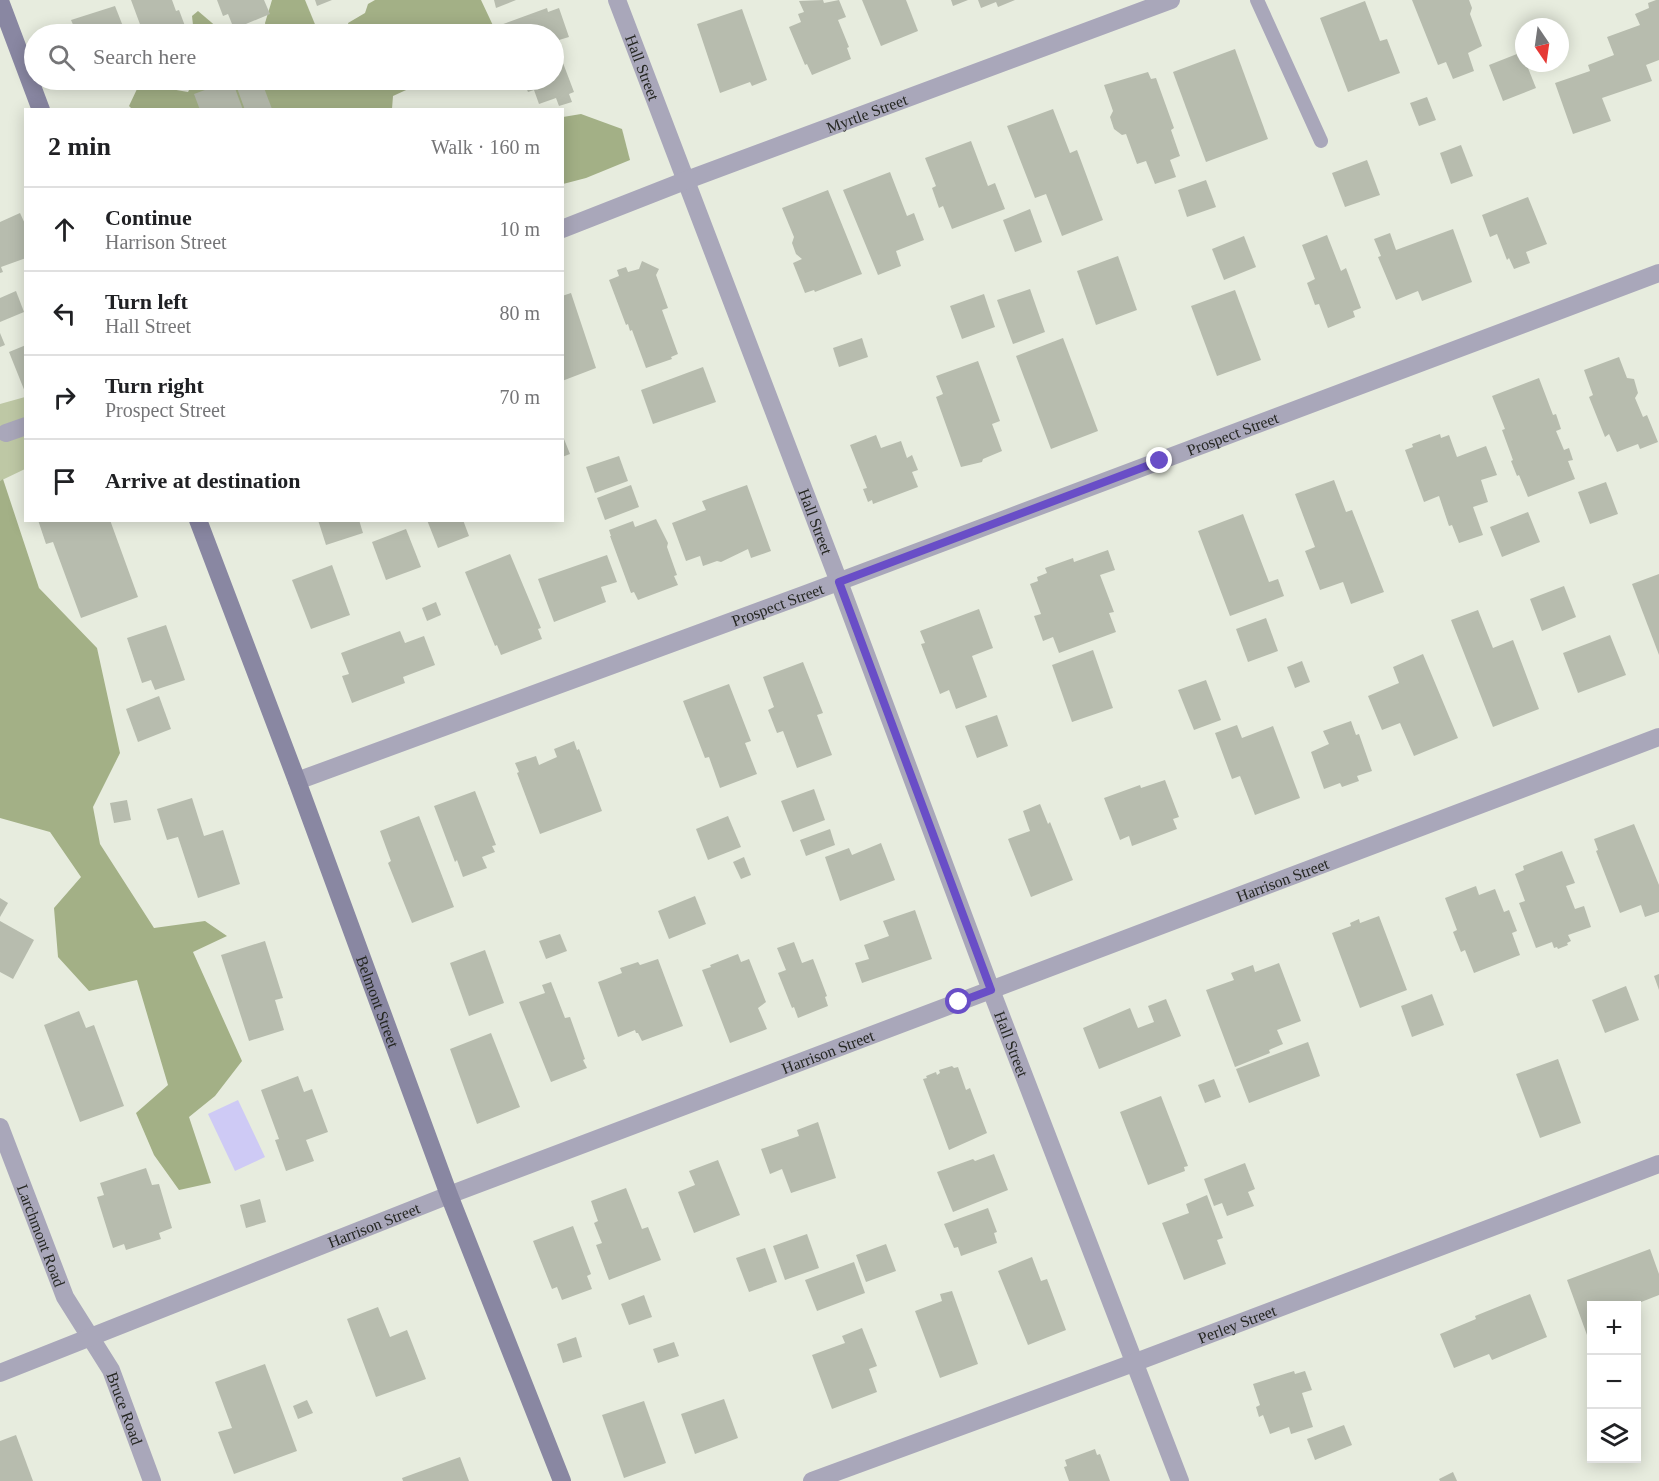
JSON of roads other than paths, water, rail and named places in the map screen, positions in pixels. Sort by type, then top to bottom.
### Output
[{"type":"street","points":[[0,0],[24,64]]},
{"type":"street","name":"Hall Street","points":[[617,0],[839,582],[991,990],[1180,1481]]},
{"type":"street","name":"Myrtle Street","points":[[564,228],[687,180],[1171,0]]},
{"type":"street","points":[[34,90],[40,108]]},
{"type":"street","name":"Prospect Street","points":[[297,780],[839,582],[1659,273]]},
{"type":"street","points":[[6,433],[24,427]]},
{"type":"street","name":"Belmont Street","points":[[199,522],[297,780],[449,1195],[562,1481]]},
{"type":"street","name":"Harrison Street","points":[[0,1373],[449,1195],[1659,737]]},
{"type":"street","name":"Larchmont Road","points":[[0,1127],[65,1297],[92,1338]]},
{"type":"street","name":"Perley Street","points":[[812,1481],[1136,1362],[1659,1164]]},
{"type":"street","name":"Bruce Road","points":[[92,1338],[111,1370],[152,1481]]},
{"type":"lane","points":[[1257,0],[1321,141]]}]
